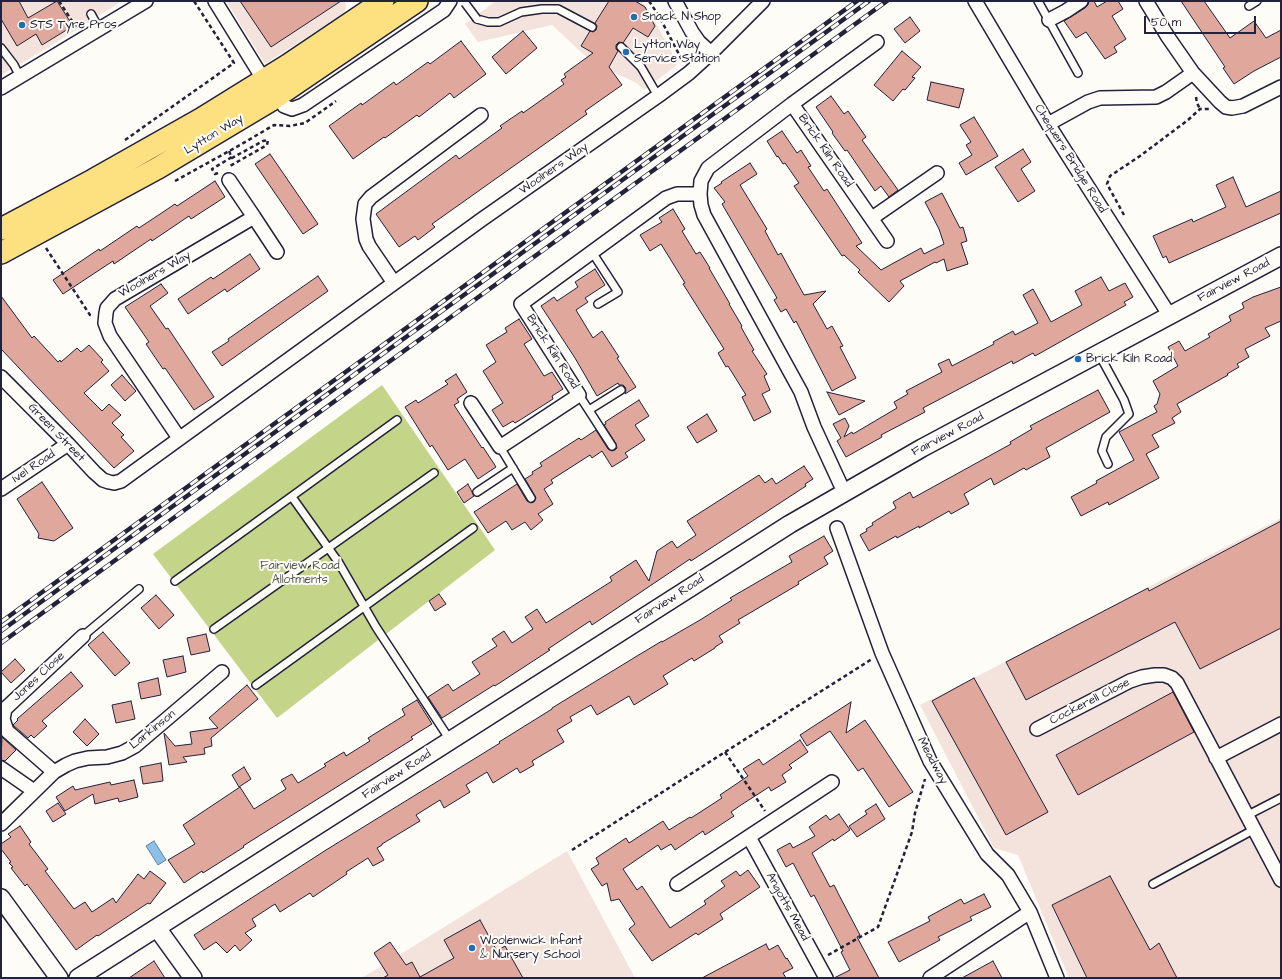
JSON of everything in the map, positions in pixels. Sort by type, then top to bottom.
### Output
[{"type":"main road","name":"Lytton Way","points":[[1,229],[93,180],[201,119],[288,65],[361,7],[383,1]]},
{"type":"main road","name":"Lytton Way","points":[[1,253],[158,168],[270,101],[418,1]]},
{"type":"street","points":[[1,88],[100,30],[146,1]]},
{"type":"street","points":[[215,1],[262,77]]},
{"type":"street","points":[[284,106],[292,109],[303,105],[444,10],[450,1]]},
{"type":"street","points":[[675,1],[692,32],[699,42],[711,53],[763,1]]},
{"type":"street","name":"Chequers Bridge Road","points":[[975,1],[1048,124],[1170,316]]},
{"type":"street","points":[[1049,20],[1081,1]]},
{"type":"street","points":[[1146,1],[1168,37],[1193,72],[1226,107],[1236,108],[1243,106],[1281,87]]},
{"type":"street","name":"Brick Kiln Road","points":[[844,492],[814,427],[801,392],[704,215],[700,194],[701,181],[708,168],[877,42]]},
{"type":"street","name":"Woolners Way","points":[[114,483],[127,477],[394,283],[658,96],[689,73],[711,53]]},
{"type":"street","points":[[1048,124],[1088,102],[1100,98],[1156,98],[1193,72]]},
{"type":"street","name":"Brick Kiln Road","points":[[792,104],[872,218],[887,242]]},
{"type":"street","points":[[394,283],[366,240],[363,219],[365,204],[371,197],[481,115]]},
{"type":"street","points":[[872,218],[937,173]]},
{"type":"street","points":[[224,174],[277,252]]},
{"type":"street","name":"Brick Kiln Road","points":[[500,447],[579,395],[521,304],[666,198],[677,194],[700,194]]},
{"type":"street","name":"Woolners Way","points":[[105,318],[107,308],[115,299],[254,217]]},
{"type":"street","name":"Fairview Road","points":[[78,978],[790,524],[922,448],[1281,256]]},
{"type":"street","points":[[105,318],[106,328],[110,336],[179,438]]},
{"type":"street","name":"Green Street","points":[[1,377],[94,472],[103,480],[114,483]]},
{"type":"street","points":[[472,403],[500,447]]},
{"type":"street","name":"Ivel Road","points":[[1,489],[68,444]]},
{"type":"street","name":"Meadway","points":[[837,528],[882,653],[930,761],[987,854],[1008,875],[1030,912],[1057,978]]},
{"type":"street","name":"Jones Close","points":[[54,772],[7,731],[3,719],[5,709],[83,636]]},
{"type":"street","name":"Larkinson","points":[[1,824],[54,772],[75,761],[115,755],[135,746],[222,672]]},
{"type":"street","name":"Cockerell Close","points":[[1038,729],[1142,676],[1155,675],[1172,678],[1177,683],[1281,880]]},
{"type":"street","points":[[1216,758],[1281,724]]},
{"type":"street","points":[[1,768],[34,791]]},
{"type":"street","points":[[677,884],[832,782]]},
{"type":"street","name":"Angotts Mead","points":[[749,837],[826,978]]},
{"type":"street","points":[[1,898],[59,978]]},
{"type":"street","points":[[930,978],[1030,912]]},
{"type":"street","points":[[157,928],[193,978]]},
{"type":"lane","points":[[1038,1],[1078,73]]},
{"type":"lane","points":[[1249,6],[1256,1]]},
{"type":"lane","points":[[464,2],[477,19],[488,22],[499,22],[521,12],[542,9],[558,9],[592,27]]},
{"type":"lane","points":[[91,14],[100,30]]},
{"type":"lane","points":[[621,47],[641,67],[658,96]]},
{"type":"lane","points":[[1,48],[14,65],[20,77]]},
{"type":"lane","points":[[592,252],[618,292],[598,304]]},
{"type":"lane","points":[[1099,354],[1124,400],[1129,414],[1106,437],[1102,451],[1108,464]]},
{"type":"lane","points":[[589,410],[621,390]]},
{"type":"lane","points":[[579,395],[612,446]]},
{"type":"lane","points":[[175,581],[396,420]]},
{"type":"lane","points":[[500,447],[531,498]]},
{"type":"lane","points":[[477,492],[513,468]]},
{"type":"lane","points":[[214,629],[434,472]]},
{"type":"lane","points":[[292,497],[339,563],[364,608],[450,741]]},
{"type":"lane","points":[[256,685],[473,528]]},
{"type":"lane","points":[[83,636],[139,589]]},
{"type":"lane","points":[[1248,815],[1281,798]]},
{"type":"lane","points":[[1153,884],[1255,829]]},
{"type":"path","points":[[59,1],[84,39]]},
{"type":"path","points":[[124,140],[234,63],[194,1]]},
{"type":"path","points":[[649,1],[689,73]]},
{"type":"path","points":[[1126,219],[1107,184],[1110,176],[1140,156],[1188,120],[1200,109],[1209,109],[1220,102]]},
{"type":"path","points":[[268,140],[267,145],[224,174],[215,174],[212,169],[232,157],[263,141],[268,140]]},
{"type":"path","points":[[229,151],[232,157]]},
{"type":"path","points":[[44,246],[90,315],[105,318]]},
{"type":"path","points":[[572,850],[882,653]]},
{"type":"path","points":[[725,752],[772,821]]},
{"type":"path","points":[[817,962],[878,927],[912,832],[915,813],[930,761]]},
{"type":"shaded area","points":[[1,1],[122,1],[1,75]]},
{"type":"shaded area","points":[[226,1],[345,1],[346,7],[344,13],[265,64]]},
{"type":"shaded area","name":"Lytton Way Service Station","points":[[496,1],[641,1],[650,12],[677,65],[644,90],[637,83],[593,63],[552,25],[478,42],[465,24]]},
{"type":"shaded area","points":[[1281,518],[1281,978],[1069,978],[1018,855],[994,848],[920,705]]},
{"type":"shaded area","points":[[567,851],[635,978],[362,978]]},
{"type":"green space","name":"Fairview Road Allotments","points":[[382,385],[495,550],[277,718],[153,554]]},
{"type":"water","points":[[154,841],[166,860],[158,865],[146,846]]},
{"type":"building","points":[[1,1],[19,1],[28,18],[57,1],[73,26],[42,45],[36,34],[17,46],[1,19]]},
{"type":"building","points":[[240,1],[341,1],[271,47]]},
{"type":"building","points":[[609,1],[635,1],[645,7],[655,26],[648,37],[633,28],[623,43],[619,42],[616,45],[616,49],[618,51],[609,67],[622,85],[585,111],[587,114],[432,224],[435,227],[418,240],[415,236],[399,247],[376,214],[456,155],[459,159],[502,128],[500,126],[522,111],[523,113],[564,84],[561,80],[566,77],[564,74],[593,53],[581,46],[590,31],[593,32],[596,30],[597,26],[595,23]]},
{"type":"building","points":[[1089,1],[1094,1],[1097,7],[1107,1],[1118,1],[1123,9],[1112,16],[1126,39],[1114,47],[1117,52],[1105,59],[1086,32],[1076,38],[1064,21],[1085,8]]},
{"type":"building","points":[[1181,1],[1204,1],[1230,38],[1254,21],[1266,38],[1281,30],[1281,57],[1254,71],[1234,84],[1223,68],[1225,67]]},
{"type":"building","points":[[910,17],[920,31],[905,43],[894,29]]},
{"type":"building","points":[[523,31],[537,48],[506,74],[492,57]]},
{"type":"building","points":[[461,41],[486,74],[454,98],[450,93],[419,117],[417,115],[353,159],[329,126],[394,82],[396,85],[428,62],[430,64]]},
{"type":"building","points":[[902,51],[921,67],[912,77],[915,78],[893,101],[874,85]]},
{"type":"building","points":[[931,82],[964,89],[959,108],[927,100]]},
{"type":"building","points":[[831,96],[844,114],[848,111],[866,137],[862,140],[898,190],[889,197],[881,186],[875,191],[847,150],[845,151],[832,133],[833,132],[816,107]]},
{"type":"building","points":[[974,117],[998,156],[966,175],[959,163],[972,155],[966,145],[971,142],[960,125]]},
{"type":"building","points":[[782,131],[797,153],[801,150],[811,166],[808,167],[824,191],[827,189],[862,243],[856,246],[881,270],[921,248],[924,254],[944,244],[939,229],[925,202],[942,193],[960,228],[963,227],[967,241],[961,243],[968,264],[947,271],[944,259],[936,263],[935,262],[900,281],[904,286],[889,302],[858,272],[860,270],[844,255],[842,256],[794,186],[799,183],[785,163],[783,164],[778,156],[777,157],[767,141]]},
{"type":"building","points":[[1023,149],[1031,162],[1021,169],[1035,191],[1018,202],[995,167]]},
{"type":"building","points":[[270,154],[318,224],[303,234],[255,164]]},
{"type":"building","points":[[750,163],[757,174],[740,185],[767,229],[765,231],[778,255],[781,253],[804,295],[826,291],[813,304],[827,329],[832,326],[843,346],[840,347],[856,378],[832,391],[796,321],[794,323],[786,309],[781,312],[774,300],[777,298],[722,204],[725,202],[714,188]]},
{"type":"building","points":[[1233,177],[1246,207],[1281,191],[1281,213],[1169,263],[1166,256],[1163,258],[1153,236],[1192,219],[1193,222],[1226,207],[1216,185]]},
{"type":"building","points":[[215,181],[225,197],[191,219],[189,216],[152,241],[151,239],[114,264],[113,261],[63,294],[53,280],[99,249],[100,251],[137,226],[139,228],[175,204],[177,206]]},
{"type":"building","points":[[673,209],[685,229],[682,231],[696,254],[700,252],[710,268],[742,326],[741,327],[754,350],[752,351],[767,374],[764,376],[770,390],[762,394],[771,412],[754,421],[742,397],[746,395],[718,353],[724,349],[683,284],[685,283],[661,244],[650,251],[640,235],[662,222],[659,218]]},
{"type":"building","points":[[250,254],[260,269],[227,292],[225,289],[188,314],[178,299],[211,277],[213,279]]},
{"type":"building","points":[[595,269],[605,285],[585,298],[588,302],[576,310],[593,338],[602,331],[619,357],[617,358],[636,387],[625,394],[625,387],[623,385],[619,385],[618,383],[597,396],[575,358],[541,306],[554,297],[557,301],[578,287],[575,282]]},
{"type":"building","points":[[318,276],[328,291],[222,366],[212,352],[229,341],[228,339]]},
{"type":"building","points":[[1101,277],[1109,291],[1125,283],[1133,297],[1124,302],[1126,305],[1035,356],[1033,353],[1013,364],[1012,361],[923,408],[925,412],[881,435],[882,437],[846,457],[837,441],[841,438],[833,424],[845,418],[849,426],[844,437],[852,432],[853,434],[897,408],[894,402],[908,394],[906,391],[942,372],[938,364],[949,359],[952,366],[994,344],[993,342],[1013,331],[1015,335],[1038,323],[1023,295],[1033,289],[1051,322],[1082,305],[1075,291]]},
{"type":"building","points":[[161,284],[168,293],[150,306],[166,329],[168,328],[214,397],[194,410],[165,368],[163,369],[146,344],[149,342],[125,307]]},
{"type":"building","points":[[1281,287],[1281,321],[1265,328],[1270,336],[1245,349],[1249,357],[1237,364],[1239,367],[1227,374],[1228,375],[1177,404],[1181,412],[1172,418],[1175,423],[1152,435],[1159,447],[1146,454],[1159,478],[1109,505],[1108,502],[1081,516],[1071,497],[1134,460],[1119,432],[1157,412],[1154,406],[1157,404],[1160,394],[1153,381],[1178,366],[1168,347],[1179,341],[1185,351],[1210,337],[1208,334],[1231,321],[1229,316],[1244,308],[1242,303],[1253,297]]},
{"type":"building","points":[[1,296],[32,338],[34,336],[58,362],[60,360],[61,362],[77,348],[81,352],[89,345],[103,360],[101,362],[109,371],[84,393],[102,411],[109,404],[121,415],[112,423],[124,435],[121,437],[134,451],[114,468],[1,349]]},
{"type":"building","points":[[519,319],[532,339],[524,344],[544,376],[552,372],[563,389],[552,396],[553,399],[520,420],[515,423],[513,421],[503,427],[492,410],[503,403],[483,371],[496,362],[486,345],[507,332],[505,328]]},
{"type":"building","points":[[456,374],[467,392],[457,399],[459,402],[454,405],[496,467],[478,479],[465,459],[448,470],[432,445],[430,447],[405,407],[416,400],[418,403],[448,384],[445,381]]},
{"type":"building","points":[[122,375],[136,391],[125,401],[111,385]]},
{"type":"building","points":[[1098,390],[1110,412],[1046,448],[1050,457],[1026,470],[1024,468],[994,485],[991,478],[964,494],[969,504],[951,514],[949,511],[919,528],[919,526],[897,538],[896,536],[869,551],[860,535],[873,525],[872,523],[896,508],[893,502],[910,492],[913,498],[1011,444],[1010,442],[1032,429],[1030,426]]},
{"type":"building","points":[[827,392],[865,401],[839,415]]},
{"type":"building","points":[[639,400],[649,416],[635,425],[645,440],[625,453],[628,457],[612,467],[602,451],[592,458],[590,455],[551,480],[553,483],[544,489],[553,504],[538,514],[543,520],[531,530],[525,522],[512,530],[506,521],[488,533],[474,512],[517,484],[527,501],[531,503],[534,502],[536,498],[525,479],[533,474],[532,472],[542,466],[540,463],[579,438],[581,440],[596,430],[608,449],[612,451],[615,450],[617,448],[616,444],[604,425],[606,424],[605,422]]},
{"type":"building","points":[[707,414],[717,431],[697,443],[687,427]]},
{"type":"building","points":[[804,466],[813,479],[805,484],[806,486],[691,561],[690,559],[592,625],[590,621],[548,649],[550,650],[495,686],[494,685],[442,718],[428,697],[448,684],[453,691],[480,674],[472,662],[497,646],[492,639],[504,631],[512,643],[533,629],[525,617],[537,609],[546,623],[612,581],[610,577],[636,560],[649,581],[657,551],[672,541],[677,548],[696,535],[687,521],[759,475],[765,483],[772,478],[776,484]]},
{"type":"building","points":[[42,482],[73,528],[54,541],[38,538],[39,534],[17,499]]},
{"type":"building","points":[[468,484],[474,496],[464,503],[457,492]]},
{"type":"building","points":[[1281,521],[1281,628],[1200,669],[1175,622],[1026,700],[1006,662],[1148,588],[1149,591]]},
{"type":"building","points":[[824,536],[833,551],[824,557],[828,564],[798,582],[799,584],[738,620],[740,623],[719,636],[723,642],[715,648],[694,661],[692,658],[663,676],[668,684],[634,705],[629,696],[597,715],[591,705],[570,717],[572,721],[557,730],[564,742],[532,761],[534,765],[520,773],[517,768],[493,783],[487,772],[466,785],[470,792],[444,808],[440,800],[416,815],[420,821],[377,848],[384,860],[373,866],[368,858],[346,872],[347,874],[313,897],[310,893],[280,912],[275,904],[252,919],[256,926],[245,933],[252,940],[240,951],[235,945],[227,953],[216,942],[204,950],[194,935],[326,850],[500,743],[499,742],[552,708],[662,641],[700,620],[732,600],[730,598],[792,562],[789,556]]},
{"type":"building","points":[[439,594],[446,604],[435,611],[429,601]]},
{"type":"building","points":[[156,595],[174,615],[159,629],[141,608]]},
{"type":"building","points":[[103,632],[130,663],[115,676],[88,645]]},
{"type":"building","points":[[206,634],[210,651],[191,655],[187,638]]},
{"type":"building","points":[[183,656],[186,672],[167,677],[163,660]]},
{"type":"building","points":[[15,659],[25,670],[11,683],[1,672]]},
{"type":"building","points":[[71,672],[83,686],[42,721],[47,726],[34,738],[31,735],[28,738],[13,725],[18,720],[17,719]]},
{"type":"building","points":[[158,678],[161,695],[141,699],[138,683]]},
{"type":"building","points":[[974,678],[1048,812],[1006,835],[932,701]]},
{"type":"building","points":[[247,685],[258,699],[211,738],[212,746],[204,748],[205,754],[183,757],[187,762],[169,765],[164,733],[175,746],[192,744],[190,732],[218,728],[209,718]]},
{"type":"building","points":[[1173,692],[1194,732],[1078,795],[1056,755]]},
{"type":"building","points":[[417,700],[432,724],[411,737],[413,739],[243,846],[244,847],[203,873],[202,871],[184,883],[168,860],[195,844],[183,825],[240,787],[254,809],[286,789],[281,780],[292,774],[298,783],[326,766],[324,764],[344,752],[346,756],[370,741],[368,738],[405,715],[402,709]]},
{"type":"building","points":[[131,701],[135,719],[116,723],[112,705]]},
{"type":"building","points":[[851,702],[846,733],[865,720],[913,792],[889,807],[863,768],[858,771],[830,731],[807,746],[800,735]]},
{"type":"building","points":[[85,719],[99,734],[87,746],[73,732]]},
{"type":"building","points":[[2,737],[16,750],[5,761],[1,760]]},
{"type":"building","points":[[800,740],[808,752],[789,765],[792,768],[782,775],[786,782],[771,791],[769,787],[741,805],[731,812],[734,816],[705,835],[703,831],[675,850],[671,844],[661,850],[658,845],[623,869],[637,890],[642,886],[670,928],[706,904],[704,901],[725,886],[721,881],[736,871],[740,876],[748,870],[760,887],[720,914],[723,919],[698,935],[696,933],[652,961],[629,929],[635,924],[619,899],[611,901],[607,883],[602,886],[591,869],[599,864],[596,858],[626,838],[629,843],[663,821],[669,830],[690,817],[691,818],[722,798],[720,795],[748,776],[743,769],[759,759],[763,765]]},
{"type":"building","points":[[161,763],[163,781],[143,784],[140,767]]},
{"type":"building","points":[[244,767],[251,779],[239,787],[232,775]]},
{"type":"building","points":[[134,780],[138,797],[119,802],[118,798],[95,804],[93,794],[65,811],[56,797],[73,786],[75,790],[110,782],[111,785]]},
{"type":"building","points":[[58,803],[66,814],[53,822],[46,811]]},
{"type":"building","points":[[876,804],[885,819],[857,837],[849,826],[867,814],[865,811]]},
{"type":"building","points":[[839,814],[850,830],[812,853],[830,887],[834,885],[860,935],[857,937],[879,978],[834,978],[850,970],[841,952],[843,951],[814,895],[811,897],[793,863],[786,867],[777,850],[790,843],[793,848],[815,836],[809,827],[826,815],[830,820]]},
{"type":"building","points":[[20,826],[31,842],[29,844],[48,869],[45,871],[74,909],[85,902],[92,912],[113,898],[116,903],[138,874],[144,879],[150,871],[166,883],[150,904],[148,903],[76,950],[27,884],[25,886],[11,868],[13,867],[9,863],[11,862],[1,849],[1,844],[11,837],[8,834]]},
{"type":"building","points":[[1110,876],[1150,950],[1159,943],[1177,978],[1087,978],[1052,905]]},
{"type":"building","points":[[984,894],[991,907],[970,917],[972,920],[938,937],[940,940],[899,962],[888,942],[930,921],[928,917],[961,899],[964,904]]},
{"type":"building","name":"Woolenwick Infant & Nursery School","points":[[480,920],[497,951],[505,946],[523,978],[383,978],[388,975],[374,953],[390,942],[406,965],[412,962],[420,977],[454,958],[444,940]]},
{"type":"building","points":[[766,944],[769,950],[778,945],[793,968],[783,973],[786,978],[702,978]]},
{"type":"building","points":[[154,961],[165,978],[129,978]]},
{"type":"building","points":[[993,961],[1002,978],[962,978]]},
{"type":"railway","points":[[1,622],[857,1]]},
{"type":"railway","points":[[1,631],[869,1]]},
{"type":"railway","points":[[1,643],[887,1]]},
{"type":"place","name":"Snack N Shop","points":[[634,17]]},
{"type":"place","name":"STS Tyre Pros","points":[[22,25]]},
{"type":"place","name":"Lytton Way Service Station","points":[[626,52]]},
{"type":"place","name":"Brick Kiln Road","points":[[1078,359]]},
{"type":"place","name":"Woolenwick Infant & Nursery School","points":[[472,948]]}]
